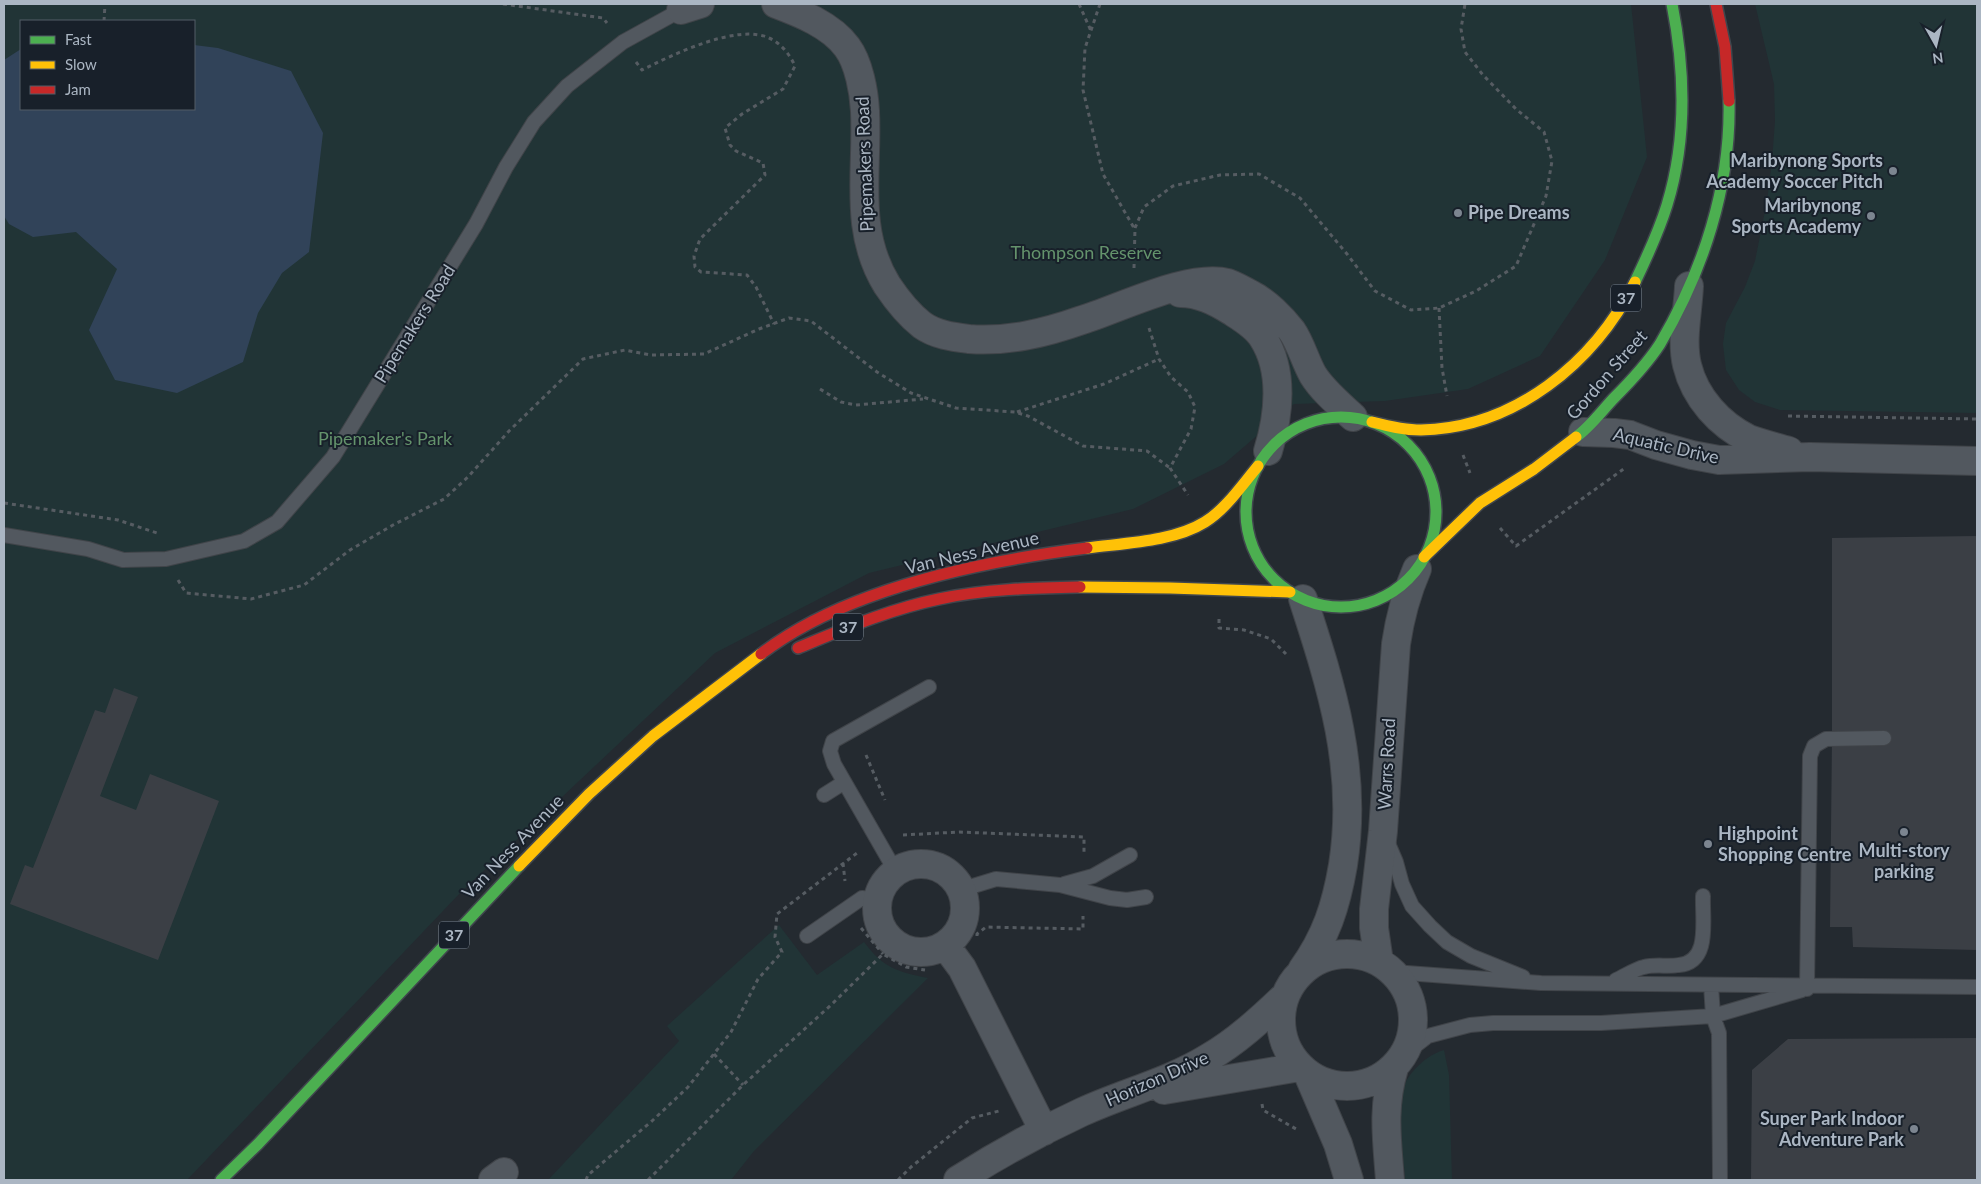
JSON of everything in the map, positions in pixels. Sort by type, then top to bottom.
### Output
[{"type":"main road","name":"Gordon Street","points":[[1362,420],[1399,428],[1420,430],[1454,427],[1478,421],[1509,410],[1541,390],[1572,368],[1598,340],[1619,311],[1638,276],[1655,238],[1668,201],[1678,156],[1681,64],[1672,4]]},
{"type":"main road","name":"Gordon Street","points":[[1421,563],[1480,503],[1534,469],[1583,432],[1620,392],[1659,344],[1689,286],[1709,236],[1719,199],[1728,148],[1729,103],[1724,47],[1716,4]]},
{"type":"main road","name":"37","points":[[1334,417],[1362,420],[1397,435],[1417,454],[1430,478],[1436,504],[1434,531],[1421,563],[1399,587],[1377,599],[1353,606],[1327,605],[1296,595],[1267,570],[1258,557],[1249,535],[1246,511],[1249,488],[1263,458],[1282,438],[1298,427],[1315,420],[1334,417]]},
{"type":"main road","name":"Van Ness Avenue","points":[[221,1180],[258,1144],[510,875],[590,794],[653,736],[764,651],[813,621],[866,598],[913,583],[1025,556],[1155,539],[1199,525],[1222,509],[1263,458]]},
{"type":"main road","name":"Van Ness Avenue","points":[[698,703],[783,655],[870,618],[913,605],[960,595],[1012,590],[1118,586],[1216,589],[1296,595]]},
{"type":"street","name":"Pipemakers Road","points":[[776,4],[796,12],[825,28],[848,48],[861,78],[864,104],[866,138],[863,205],[867,238],[877,269],[890,290],[903,308],[924,326],[949,337],[985,340],[1014,338],[1045,332],[1148,297]]},
{"type":"street","points":[[1148,297],[1189,283],[1208,282],[1228,283],[1254,296],[1274,312],[1292,331],[1313,374],[1324,389],[1362,420]]},
{"type":"street","name":"Aquatic Drive","points":[[1689,286],[1685,341],[1687,365],[1696,388],[1710,411],[1728,427],[1751,439],[1810,457]]},
{"type":"street","points":[[1148,297],[1169,293],[1199,295],[1219,303],[1250,324],[1263,337],[1277,377],[1277,406],[1273,434],[1263,458]]},
{"type":"street","name":"Aquatic Drive","points":[[1583,432],[1614,432],[1630,435],[1683,452],[1719,460],[1810,457],[1977,461]]},
{"type":"street","name":"Warrs Road","points":[[1386,967],[1374,928],[1374,909],[1383,831],[1396,644],[1400,614],[1406,592],[1421,563]]},
{"type":"street","name":"Warrs Road","points":[[1291,986],[1316,951],[1326,932],[1334,909],[1346,848],[1348,809],[1346,767],[1332,693],[1296,595]]},
{"type":"street","points":[[929,865],[948,874],[960,890],[963,895],[965,908],[964,918],[960,930],[945,945],[920,952],[908,950],[896,944],[886,935],[877,912],[878,900],[882,888],[896,872],[907,867],[929,865]]},
{"type":"street","points":[[945,945],[962,968],[1032,1103],[1044,1131]]},
{"type":"street","points":[[1349,1180],[1338,1144],[1304,1071],[1289,1052],[1282,1034],[1281,1014],[1291,986],[1314,963],[1335,955],[1357,954],[1386,967],[1405,986],[1411,1002],[1414,1019],[1412,1036],[1388,1086],[1385,1135],[1390,1180]]},
{"type":"street","name":"Horizon Drive","points":[[958,1180],[980,1166],[1082,1112],[1182,1072],[1209,1058],[1266,1015],[1291,986]]},
{"type":"street","points":[[1304,1071],[1329,1084],[1352,1086],[1375,1081],[1400,1060]]},
{"type":"street","name":"Horizon Drive","points":[[1044,1131],[1110,1106],[1157,1091],[1304,1071]]},
{"type":"lane","name":"Pipemakers Road","points":[[4,535],[88,549],[123,560],[166,560],[244,541],[277,522],[333,457],[476,224],[506,167],[534,122],[567,86],[622,42],[686,6]]},
{"type":"lane","points":[[896,872],[844,783],[834,764],[830,751],[833,741],[929,687]]},
{"type":"lane","points":[[1808,987],[1810,756],[1814,746],[1820,741],[1832,738],[1884,738]]},
{"type":"lane","points":[[824,795],[844,783]]},
{"type":"lane","points":[[1383,831],[1412,906],[1430,926],[1447,942],[1471,956],[1541,983]]},
{"type":"lane","points":[[960,890],[996,879],[1060,885],[1083,884],[1130,855]]},
{"type":"lane","points":[[1083,884],[1110,898],[1127,900],[1146,897]]},
{"type":"lane","points":[[1611,982],[1644,966],[1692,963],[1698,956],[1702,945],[1702,896]]},
{"type":"lane","points":[[807,936],[862,898],[878,900]]},
{"type":"lane","points":[[1386,967],[1541,983],[1611,982],[1808,987],[1833,985],[1977,987]]},
{"type":"lane","points":[[1712,985],[1713,1016],[1720,1033],[1720,1180]]},
{"type":"lane","points":[[1400,1060],[1428,1036],[1470,1025],[1493,1023],[1628,1022],[1713,1016],[1808,987]]},
{"type":"path","points":[[104,20],[105,4]]},
{"type":"path","points":[[503,4],[603,18],[642,70],[670,56],[738,33],[769,38],[790,56],[795,66],[783,89],[742,114],[724,128],[730,146],[736,151],[762,163],[765,175],[700,239],[694,256],[695,268],[701,272],[746,275],[756,287],[774,324]]},
{"type":"path","points":[[1079,4],[1091,32]]},
{"type":"path","points":[[1100,4],[1085,48],[1083,90],[1103,174],[1134,228],[1144,207],[1173,186],[1220,175],[1259,174],[1300,198],[1348,254],[1375,291],[1411,310],[1439,308],[1476,291],[1516,266],[1546,196],[1552,161],[1544,132],[1516,109],[1464,52],[1461,28],[1465,4]]},
{"type":"path","points":[[4,503],[118,520],[159,534],[166,560],[186,593],[251,599],[304,585],[350,550],[393,525],[444,500],[468,477],[509,431],[583,359],[625,350],[651,355],[704,354],[789,318],[811,321],[877,372],[911,393],[956,408],[1015,412],[1028,416],[1083,446],[1147,452],[1170,468],[1187,492],[1199,525]]},
{"type":"path","points":[[1015,412],[1104,384],[1159,359],[1170,376],[1188,392],[1195,408],[1191,429],[1170,468]]},
{"type":"path","points":[[820,389],[841,402],[856,405],[926,398]]},
{"type":"path","points":[[1778,415],[1977,419]]},
{"type":"path","points":[[1216,589],[1219,628],[1244,630],[1271,639],[1288,655]]},
{"type":"path","points":[[866,755],[889,808]]},
{"type":"path","points":[[648,1180],[743,1085],[831,1005],[883,954],[906,966],[935,973],[952,972],[962,968],[983,954],[978,944],[977,934],[986,927],[1083,929],[1084,837],[959,832],[900,836]]},
{"type":"path","points":[[586,1180],[588,1175],[688,1087],[731,1032],[758,979],[782,952],[775,937],[777,914],[843,863]]},
{"type":"path","points":[[714,1054],[743,1085]]},
{"type":"path","points":[[898,1180],[911,1166],[972,1118],[1032,1103]]},
{"type":"green space","name":"Pipemaker's Park","points":[[4,4],[1631,4],[1647,157],[1605,260],[1540,356],[1468,389],[1385,401],[1294,404],[1224,464],[1133,509],[869,573],[715,653],[461,892],[187,1180],[4,1180]]},
{"type":"green space","name":"Maribynong Sports Academy Soccer Pitch","points":[[1755,4],[1977,4],[1977,413],[1780,410],[1755,402],[1739,390],[1726,370],[1723,344],[1726,323],[1745,287],[1755,261],[1767,201],[1772,161],[1775,121],[1774,84]]},
{"type":"green space","points":[[779,925],[817,975],[864,942],[878,958],[892,968],[928,978],[754,1151],[731,1180],[548,1180],[679,1041],[667,1026]]},
{"type":"green space","points":[[1444,1050],[1449,1075],[1452,1180],[1405,1180],[1397,1125],[1399,1099],[1405,1083],[1418,1066],[1431,1055]]},
{"type":"water","points":[[195,45],[218,48],[291,71],[323,133],[309,252],[282,273],[258,313],[243,362],[177,393],[115,380],[89,330],[117,269],[76,232],[33,237],[9,224],[4,216],[4,60],[20,50],[20,110],[195,110]]},
{"type":"building","name":"Multi-story parking","points":[[1977,536],[1977,950],[1853,947],[1852,927],[1830,927],[1832,538]]},
{"type":"building","points":[[114,688],[138,697],[100,796],[136,810],[150,774],[219,801],[158,960],[10,904],[25,865],[33,868],[95,710],[105,713]]},
{"type":"building","points":[[1977,1038],[1977,1180],[1751,1180],[1752,1070],[1788,1039]]},
{"type":"traffic: fast","points":[[1635,282],[1664,215],[1678,155],[1682,105],[1681,79],[1680,54],[1672,4]]},
{"type":"traffic: fast","points":[[1576,437],[1586,429],[1655,351],[1689,287],[1711,227],[1719,196],[1725,165],[1729,101]]},
{"type":"traffic: fast","points":[[1341,417],[1359,419],[1377,425],[1394,433],[1408,445],[1420,459],[1428,476],[1434,494],[1436,512],[1434,530],[1428,548],[1420,565],[1408,579],[1394,591],[1377,599],[1359,605],[1341,607],[1323,605],[1305,599],[1288,591],[1274,579],[1262,565],[1254,548],[1248,530],[1246,512],[1248,494],[1254,476],[1262,459],[1274,445],[1288,433],[1305,425],[1323,419],[1341,417]]},
{"type":"traffic: fast","points":[[221,1180],[258,1144],[519,866]]},
{"type":"traffic: slow","points":[[1372,422],[1396,428],[1415,430],[1456,426],[1488,417],[1519,404],[1548,386],[1574,364],[1618,312],[1635,282]]},
{"type":"traffic: slow","points":[[1424,557],[1480,503],[1534,469],[1576,437]]},
{"type":"traffic: slow","points":[[1087,548],[1148,541],[1192,529],[1213,517],[1258,466]]},
{"type":"traffic: slow","points":[[1080,587],[1290,592]]},
{"type":"traffic: slow","points":[[519,866],[589,794],[653,736],[761,654]]},
{"type":"traffic: jam","points":[[1716,4],[1725,47],[1729,101]]},
{"type":"traffic: jam","points":[[761,654],[795,631],[833,612],[874,595],[960,570],[1087,548]]},
{"type":"traffic: jam","points":[[798,648],[885,614],[939,599],[991,591],[1080,587]]},
{"type":"place","name":"Maribynong Sports Academy Soccer Pitch","points":[[1893,171]]},
{"type":"place","name":"Pipe Dreams","points":[[1458,213]]},
{"type":"place","name":"Maribynong Sports Academy","points":[[1871,216]]},
{"type":"place","name":"Multi-story parking","points":[[1904,832]]},
{"type":"place","name":"Highpoint Shopping Centre","points":[[1708,844]]},
{"type":"place","name":"Super Park Indoor Adventure Park","points":[[1914,1129]]},
{"type":"park label","name":"Thompson Reserve","points":[[1086,253]]}]
